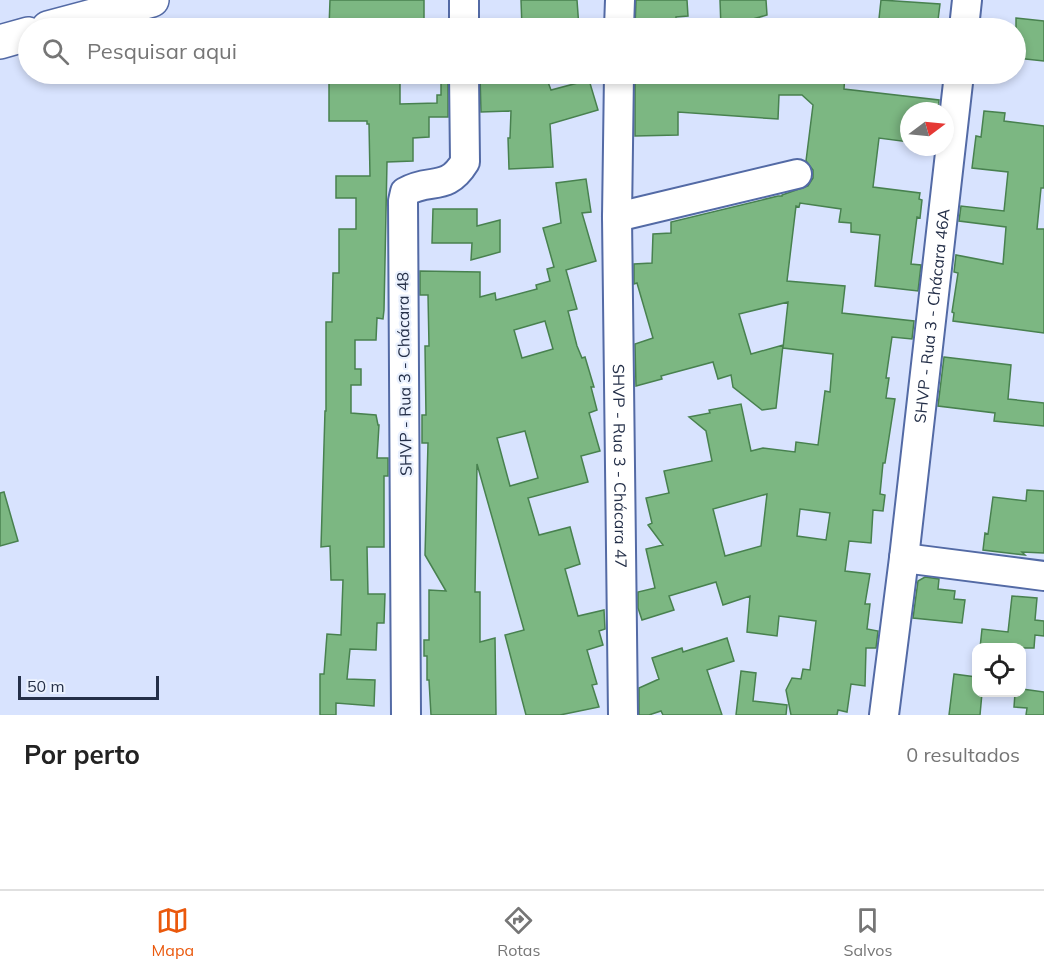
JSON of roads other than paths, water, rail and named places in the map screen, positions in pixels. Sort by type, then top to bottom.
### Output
[{"type":"main road","points":[[78,18],[119,4],[152,0]]},
{"type":"main road","points":[[0,42],[18,37]]},
{"type":"street","points":[[464,0],[464,18]]},
{"type":"street","points":[[619,18],[620,0]]},
{"type":"street","points":[[965,18],[967,0]]},
{"type":"street","name":"SHVP - Rua 3 - Chácara 48","points":[[406,715],[403,201],[405,192],[413,188],[447,182],[457,174],[465,162],[464,84]]},
{"type":"street","name":"SHVP - Rua 3 - Chácara 47","points":[[619,84],[617,217],[623,715]]},
{"type":"street","name":"SHVP - Rua 3 - Chácara 46A","points":[[884,715],[958,84]]},
{"type":"street","points":[[617,217],[797,174]]},
{"type":"street","points":[[904,558],[1044,576]]}]
